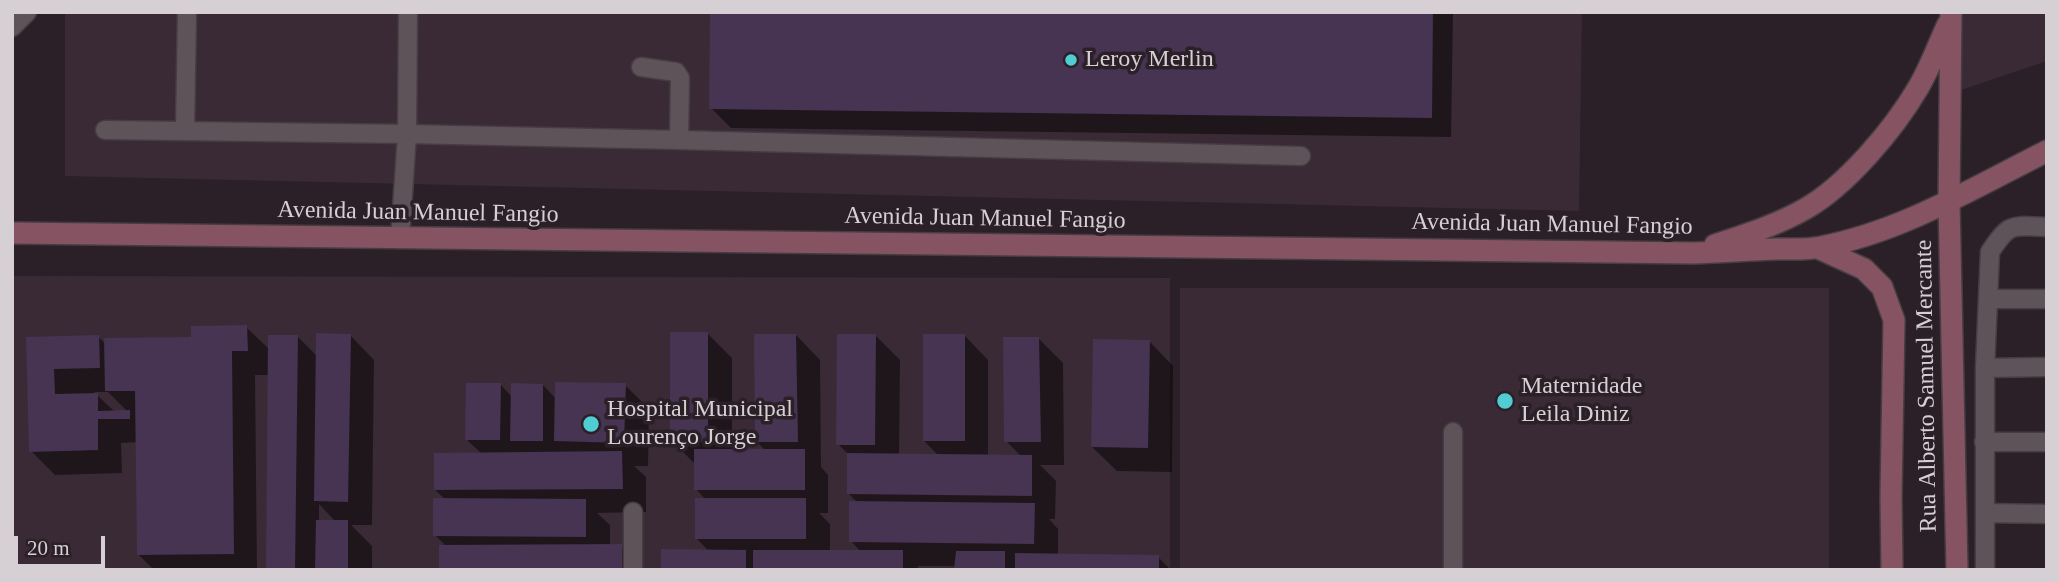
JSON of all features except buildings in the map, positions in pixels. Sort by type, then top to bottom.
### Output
[{"type":"street","name":"Rua Alberto Samuel Mercante","points":[[1951,15],[1949,202],[1957,570]]},
{"type":"street","points":[[1693,253],[1754,232],[1806,209],[1845,179],[1879,144],[1919,88],[1951,15]]},
{"type":"street","name":"Avenida Juan Manuel Fangio","points":[[12,233],[1693,253],[1818,248],[1899,225],[2047,151]]},
{"type":"street","name":"Rua Alberto Samuel Mercante","points":[[1818,248],[1864,269],[1882,287],[1894,320],[1892,570]]},
{"type":"lane","points":[[12,27],[27,12]]},
{"type":"lane","points":[[185,130],[187,12]]},
{"type":"lane","points":[[400,239],[407,134],[408,12]]},
{"type":"lane","points":[[641,67],[676,72],[680,78],[679,140]]},
{"type":"lane","points":[[105,130],[407,134],[1301,156]]},
{"type":"lane","points":[[1985,570],[1985,368],[1990,252],[2000,237],[2013,226],[2047,227]]},
{"type":"lane","points":[[1988,299],[2047,299]]},
{"type":"lane","points":[[1985,368],[2047,368]]},
{"type":"lane","points":[[1453,432],[1454,570]]},
{"type":"lane","points":[[1984,442],[2047,442]]},
{"type":"lane","points":[[1956,497],[1985,505],[2047,514]]},
{"type":"lane","points":[[633,512],[633,570]]},
{"type":"shaded area","points":[[65,12],[1582,12],[1579,211],[65,176]]},
{"type":"shaded area","points":[[1957,12],[2047,12],[2047,61],[1958,91]]},
{"type":"shaded area","name":"Hospital Municipal Lourenço Jorge","points":[[12,276],[1170,278],[1170,570],[12,570]]},
{"type":"shaded area","name":"Maternidade Leila Diniz","points":[[1180,288],[1829,288],[1829,570],[1180,570]]},
{"type":"place","name":"Leroy Merlin","points":[[1071,60]]},
{"type":"place","name":"Maternidade Leila Diniz","points":[[1505,401]]},
{"type":"place","name":"Hospital Municipal Lourenço Jorge","points":[[591,424]]}]
